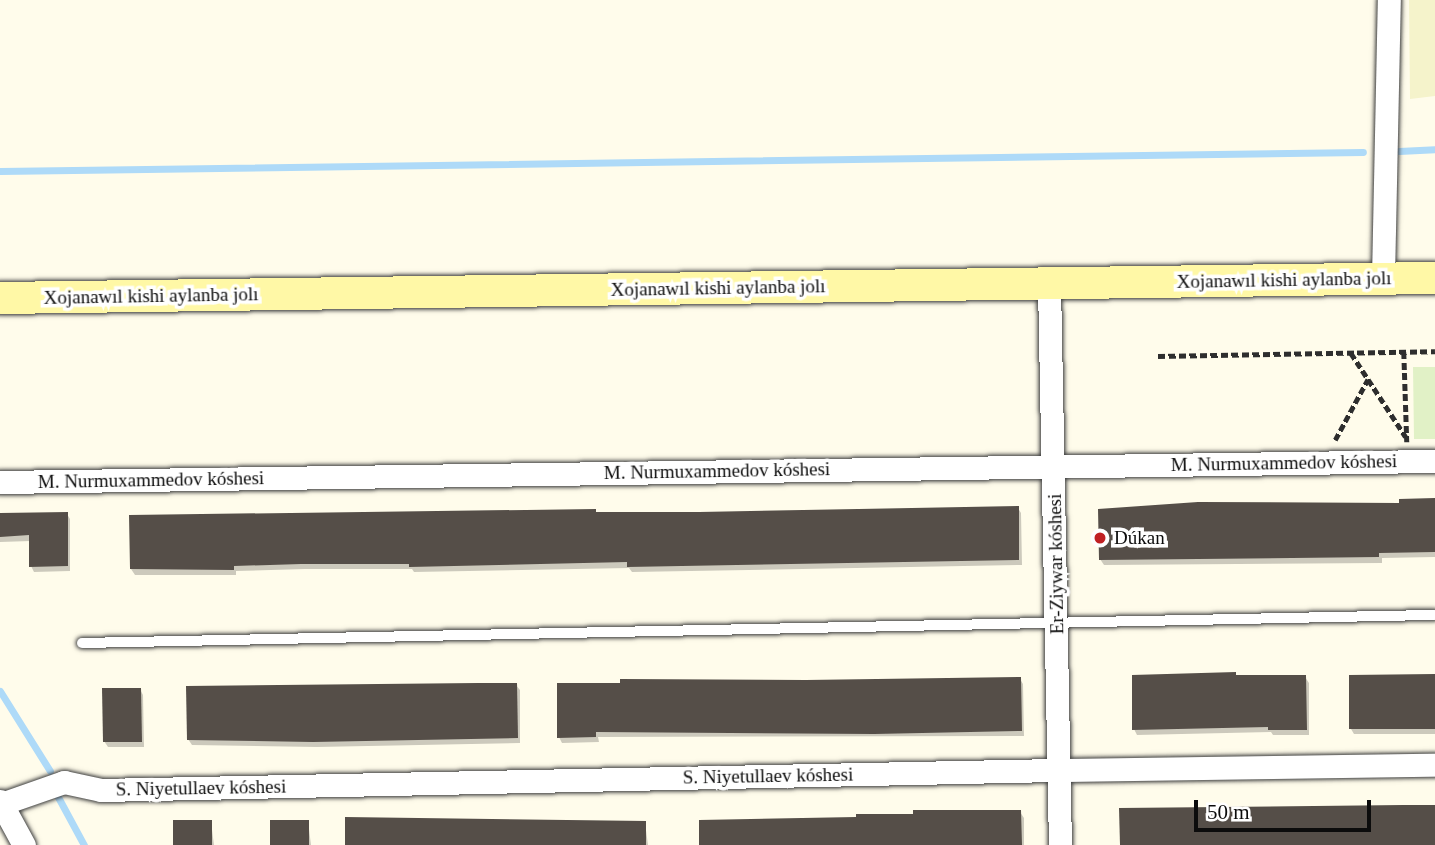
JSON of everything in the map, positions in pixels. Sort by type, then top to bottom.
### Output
[{"type":"main road","name":"Xojanawıl kishi aylanba jolı","points":[[0,298],[1435,278]]},
{"type":"street","points":[[1383,278],[1389,0]]},
{"type":"street","name":"Er-Ziywar kóshesi","points":[[1049,284],[1055,466],[1060,845]]},
{"type":"street","name":"M. Nurmuxammedov kóshesi","points":[[0,482],[1435,461]]},
{"type":"street","name":"S. Niyetullaev kóshesi","points":[[1,803],[64,782],[101,790],[1435,765]]},
{"type":"street","points":[[1,803],[24,845]]},
{"type":"lane","points":[[82,643],[1056,625],[1435,615]]},
{"type":"path","points":[[1158,356],[1435,351]]},
{"type":"path","points":[[1404,352],[1407,449]]},
{"type":"path","points":[[1351,353],[1407,439]]},
{"type":"shaded area","points":[[1409,0],[1435,0],[1435,96],[1410,99]]},
{"type":"green space","points":[[1413,367],[1435,367],[1435,439],[1414,439]]},
{"type":"building","points":[[1435,498],[1435,552],[1379,553],[1379,557],[1099,560],[1098,509],[1198,502],[1399,503],[1399,499]]},
{"type":"building","points":[[1019,506],[1019,560],[627,567],[627,562],[409,567],[409,564],[301,564],[234,566],[234,570],[130,569],[129,515],[596,509],[596,512],[699,512]]},
{"type":"building","points":[[68,512],[68,566],[29,567],[29,535],[0,537],[0,513]]},
{"type":"building","points":[[1236,672],[1236,675],[1306,675],[1307,730],[1268,730],[1268,727],[1132,730],[1132,675]]},
{"type":"building","points":[[1435,674],[1435,729],[1349,729],[1349,675]]},
{"type":"building","points":[[1021,677],[1022,731],[874,734],[596,732],[596,737],[557,738],[557,683],[620,683],[620,679]]},
{"type":"building","points":[[517,683],[518,738],[313,742],[187,740],[186,686]]},
{"type":"building","points":[[102,688],[141,688],[142,742],[103,742]]},
{"type":"building","points":[[1435,805],[1435,845],[1120,845],[1119,808]]},
{"type":"building","points":[[913,810],[1021,810],[1022,845],[699,845],[699,820],[856,817],[856,814],[913,814]]},
{"type":"building","points":[[345,817],[646,821],[646,845],[345,845]]},
{"type":"building","points":[[173,820],[212,820],[212,845],[173,845]]},
{"type":"building","points":[[270,820],[309,820],[309,845],[270,845]]},
{"type":"waterway","points":[[1399,151],[1435,149]]},
{"type":"waterway","points":[[0,171],[1363,152]]},
{"type":"waterway","points":[[0,691],[50,771]]},
{"type":"waterway","points":[[58,797],[84,845]]},
{"type":"place","name":"Dúkan","points":[[1100,538]]}]
